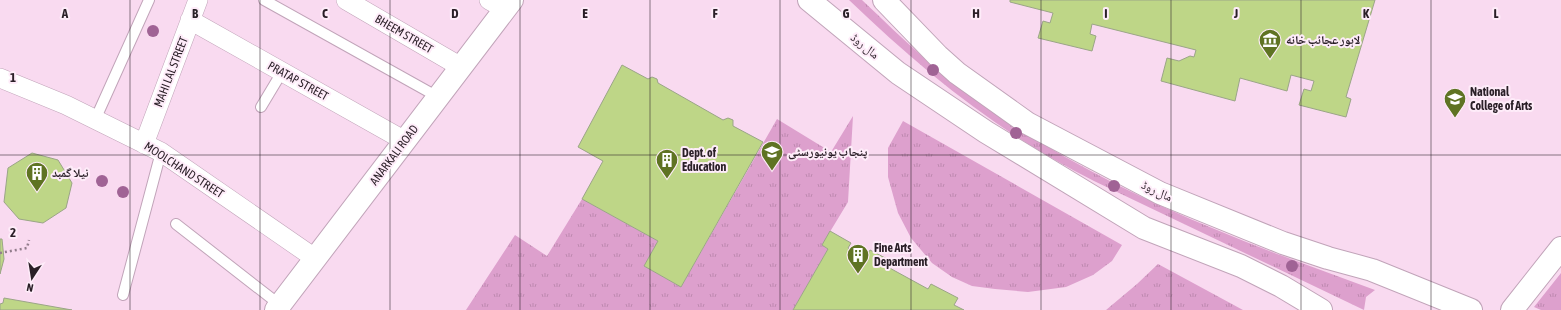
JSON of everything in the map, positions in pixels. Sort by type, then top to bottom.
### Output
[{"type":"main road","name":"مال روڈ","points":[[809,0],[898,73],[986,132],[1144,228],[1241,266],[1281,286],[1319,309]]},
{"type":"main road","name":"مال روڈ","points":[[884,0],[938,56],[957,73],[1027,123],[1160,193],[1283,243],[1328,258],[1372,270],[1471,310]]},
{"type":"main road","name":"ANARKALI ROAD","points":[[278,308],[461,67],[502,3]]},
{"type":"main road","points":[[1512,310],[1561,248]]},
{"type":"street","name":"MAHI LAL STREET","points":[[144,144],[198,0]]},
{"type":"street","name":"BHEEM STREET","points":[[346,0],[461,67]]},
{"type":"street","name":"PRATAP STREET","points":[[190,20],[405,141]]},
{"type":"street","name":"MOOLCHAND STREET","points":[[0,78],[66,105],[161,152],[316,258]]},
{"type":"lane","points":[[95,120],[149,0]]},
{"type":"lane","points":[[264,0],[438,97]]},
{"type":"lane","points":[[261,107],[282,72]]},
{"type":"lane","points":[[123,295],[161,152]]},
{"type":"lane","points":[[176,224],[278,308]]},
{"type":"path","points":[[0,253],[27,248],[29,240]]},
{"type":"green space","points":[[849,0],[862,0],[924,58],[956,85],[1017,128],[1100,176],[1187,218],[1256,246],[1375,290],[1366,297],[1364,310],[1094,181],[1060,163],[995,122],[935,77],[877,27]]},
{"type":"green space","points":[[853,116],[848,202],[822,245],[828,249],[793,310],[466,310],[515,235],[547,256],[582,199],[658,241],[644,266],[681,287],[777,119],[831,152]]},
{"type":"green space","points":[[903,121],[1122,245],[1112,261],[1093,275],[1066,287],[1028,292],[972,286],[952,277],[932,263],[911,238],[898,213],[888,177],[888,148]]},
{"type":"green space","points":[[1158,264],[1243,310],[1106,310]]},
{"type":"green space","points":[[1561,273],[1561,310],[1541,310],[1534,307]]},
{"type":"building","name":"لاہور عجائب خانه","points":[[1010,0],[1375,0],[1346,97],[1351,99],[1346,117],[1299,105],[1304,89],[1311,91],[1314,81],[1291,75],[1287,91],[1240,78],[1235,101],[1161,81],[1167,58],[1179,61],[1190,56],[1194,57],[1196,50],[1092,24],[1090,34],[1096,36],[1092,51],[1038,38],[1043,21],[1050,23],[1053,13],[1010,2]]},
{"type":"building","name":"Dept. of Education","points":[[622,65],[648,79],[652,77],[657,79],[658,83],[723,120],[728,118],[733,120],[733,126],[763,142],[681,287],[644,266],[658,241],[582,199],[603,161],[578,147]]},
{"type":"building","name":"نیلا گمبد","points":[[32,153],[58,160],[72,183],[66,208],[43,223],[19,219],[4,202],[8,168]]},
{"type":"building","name":"Fine Arts Department","points":[[830,231],[851,243],[848,248],[865,258],[870,250],[889,260],[886,266],[928,289],[931,284],[958,298],[954,305],[964,310],[793,310],[828,249],[822,245]]},
{"type":"building","points":[[0,239],[2,239],[4,259],[0,274]]},
{"type":"building","points":[[4,298],[72,310],[0,310],[0,304],[3,303]]},
{"type":"place","name":"لاہور عجائب خانه","points":[[1270,60]]},
{"type":"place","name":"National College of Arts","points":[[1455,118]]},
{"type":"place","name":"پنجاب یونیورسٹی","points":[[772,172]]},
{"type":"place","name":"Dept. of Education","points":[[667,180]]},
{"type":"place","name":"نیلا گمبد","points":[[37,192]]},
{"type":"place","name":"Fine Arts Department","points":[[858,274]]}]
